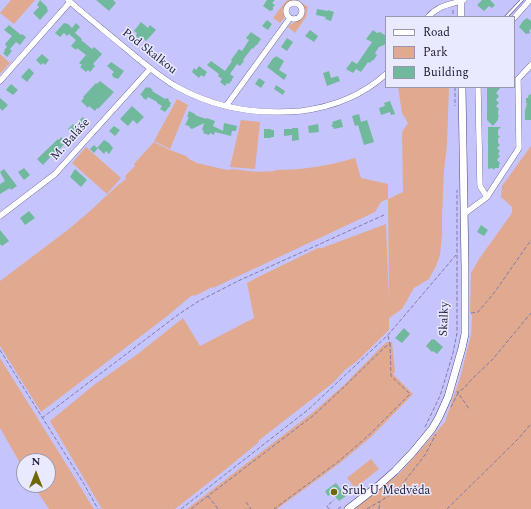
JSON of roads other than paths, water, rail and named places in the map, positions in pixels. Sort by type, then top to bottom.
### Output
[{"type":"street","points":[[429,16],[441,7],[462,0],[461,16]]},
{"type":"street","points":[[515,17],[530,0]]},
{"type":"street","points":[[0,81],[69,1]]},
{"type":"street","name":"Pod Skalkou","points":[[69,1],[150,69],[170,83],[206,100],[226,106],[268,112],[289,112],[315,108],[354,96],[371,87],[385,75]]},
{"type":"street","points":[[226,106],[290,18]]},
{"type":"street","points":[[464,214],[488,197],[519,148],[518,79],[531,65]]},
{"type":"street","name":"M. Baláše","points":[[0,216],[55,174],[150,69]]},
{"type":"street","name":"Skalky","points":[[346,506],[378,486],[395,471],[432,429],[439,417],[451,385],[462,348],[465,334],[462,88]]},
{"type":"street","points":[[478,88],[480,186],[488,197]]},
{"type":"lane","points":[[507,16],[522,0]]},
{"type":"place","name":"Srub U Medvěda","points":[[334,492]]}]
